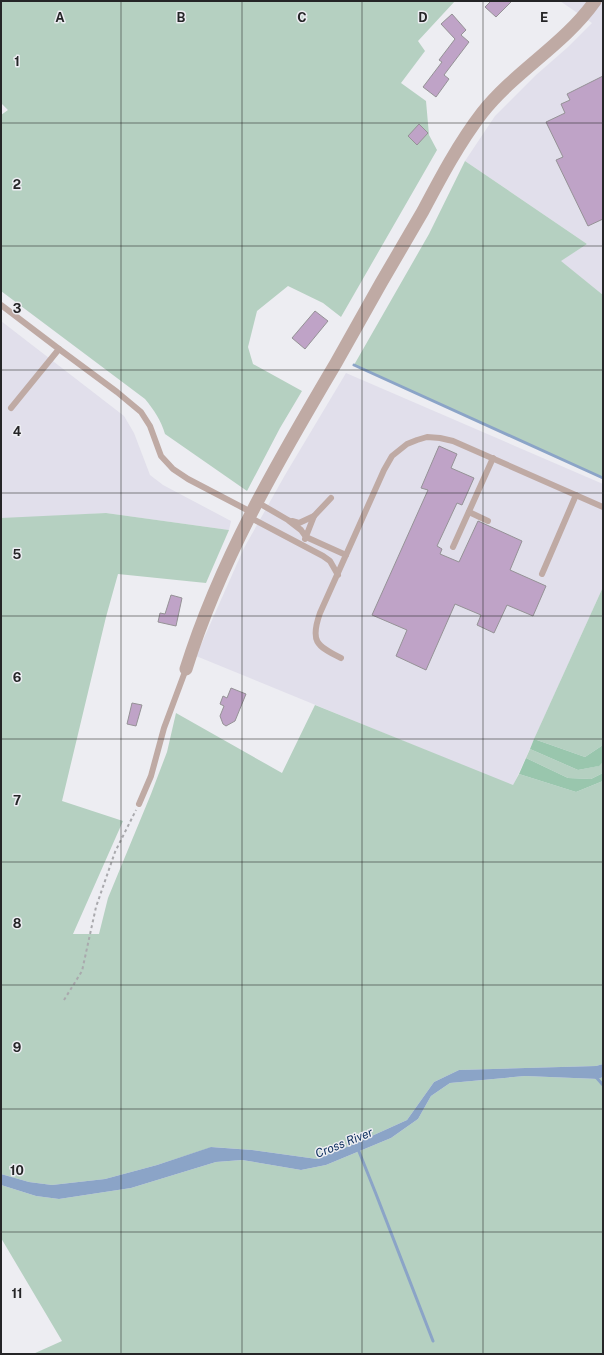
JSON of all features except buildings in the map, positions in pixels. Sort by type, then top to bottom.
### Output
[{"type":"street","points":[[186,669],[197,634],[252,510],[305,414],[465,138],[482,113],[494,99],[527,67],[568,32],[595,1]]},
{"type":"lane","points":[[1,305],[117,392],[141,412],[149,423],[161,456],[173,470],[188,480],[252,510],[330,561],[338,575]]},
{"type":"lane","points":[[11,408],[59,349]]},
{"type":"lane","points":[[341,658],[326,651],[319,645],[315,627],[384,470],[392,456],[407,444],[427,437],[453,441],[603,507]]},
{"type":"lane","points":[[453,547],[493,458]]},
{"type":"lane","points":[[542,574],[576,495]]},
{"type":"lane","points":[[252,510],[299,523],[314,516],[331,498]]},
{"type":"lane","points":[[469,512],[488,521]]},
{"type":"lane","points":[[303,544],[314,516]]},
{"type":"lane","points":[[288,520],[301,530],[306,537],[346,555]]},
{"type":"lane","points":[[139,804],[151,776],[164,728],[186,669]]},
{"type":"path","points":[[64,1000],[82,971],[96,907],[115,852],[139,804]]},
{"type":"shaded area","points":[[560,1],[603,1],[603,295],[560,261],[587,244],[465,161],[495,116],[536,75],[568,47],[592,23]]},
{"type":"shaded area","points":[[1,321],[124,416],[134,433],[150,475],[163,485],[231,521],[229,530],[106,513],[1,519]]},
{"type":"shaded area","points":[[346,373],[603,484],[603,587],[513,786],[196,656],[244,548],[285,475]]},
{"type":"green space","points":[[1,1],[455,1],[418,41],[425,51],[401,83],[426,101],[429,135],[437,150],[341,317],[323,303],[288,286],[257,311],[248,347],[253,364],[302,391],[280,428],[247,491],[165,434],[157,415],[145,399],[1,291],[1,115],[8,110],[1,103]]},
{"type":"green space","points":[[465,161],[587,244],[561,261],[603,295],[603,478],[354,365],[429,234]]},
{"type":"green space","points":[[106,513],[229,530],[206,583],[118,574],[106,617],[62,801],[123,821],[73,934],[99,934],[108,898],[167,752],[176,713],[282,773],[315,705],[513,785],[519,774],[576,792],[603,781],[603,1064],[596,1066],[459,1070],[434,1082],[407,1120],[317,1159],[252,1150],[212,1147],[157,1165],[105,1179],[52,1185],[29,1182],[1,1174],[1,518]]},
{"type":"green space","points":[[603,587],[603,745],[585,757],[534,739]]},
{"type":"green space","points":[[534,739],[585,757],[603,745],[603,762],[599,766],[578,770],[530,749]]},
{"type":"green space","points":[[530,749],[578,770],[598,766],[603,762],[603,773],[591,779],[568,778],[526,758]]},
{"type":"green space","points":[[526,758],[568,778],[591,779],[603,773],[603,781],[576,792],[519,774]]},
{"type":"green space","points":[[525,1076],[598,1079],[603,1077],[602,1354],[33,1354],[62,1341],[1,1238],[1,1185],[36,1196],[59,1199],[131,1188],[216,1162],[242,1160],[301,1170],[326,1165],[391,1138],[418,1119],[431,1096],[450,1083]]},
{"type":"water","points":[[603,1064],[603,1077],[598,1079],[525,1076],[450,1083],[431,1096],[418,1119],[391,1138],[326,1165],[301,1170],[242,1160],[216,1162],[131,1188],[59,1199],[36,1196],[1,1185],[1,1174],[29,1182],[52,1185],[105,1179],[157,1165],[211,1147],[252,1150],[317,1159],[407,1120],[434,1082],[459,1070],[596,1066]]},
{"type":"waterway","points":[[354,365],[603,478]]},
{"type":"waterway","points":[[595,1076],[603,1085]]},
{"type":"waterway","name":"Cross River","points":[[358,1149],[433,1341]]}]
